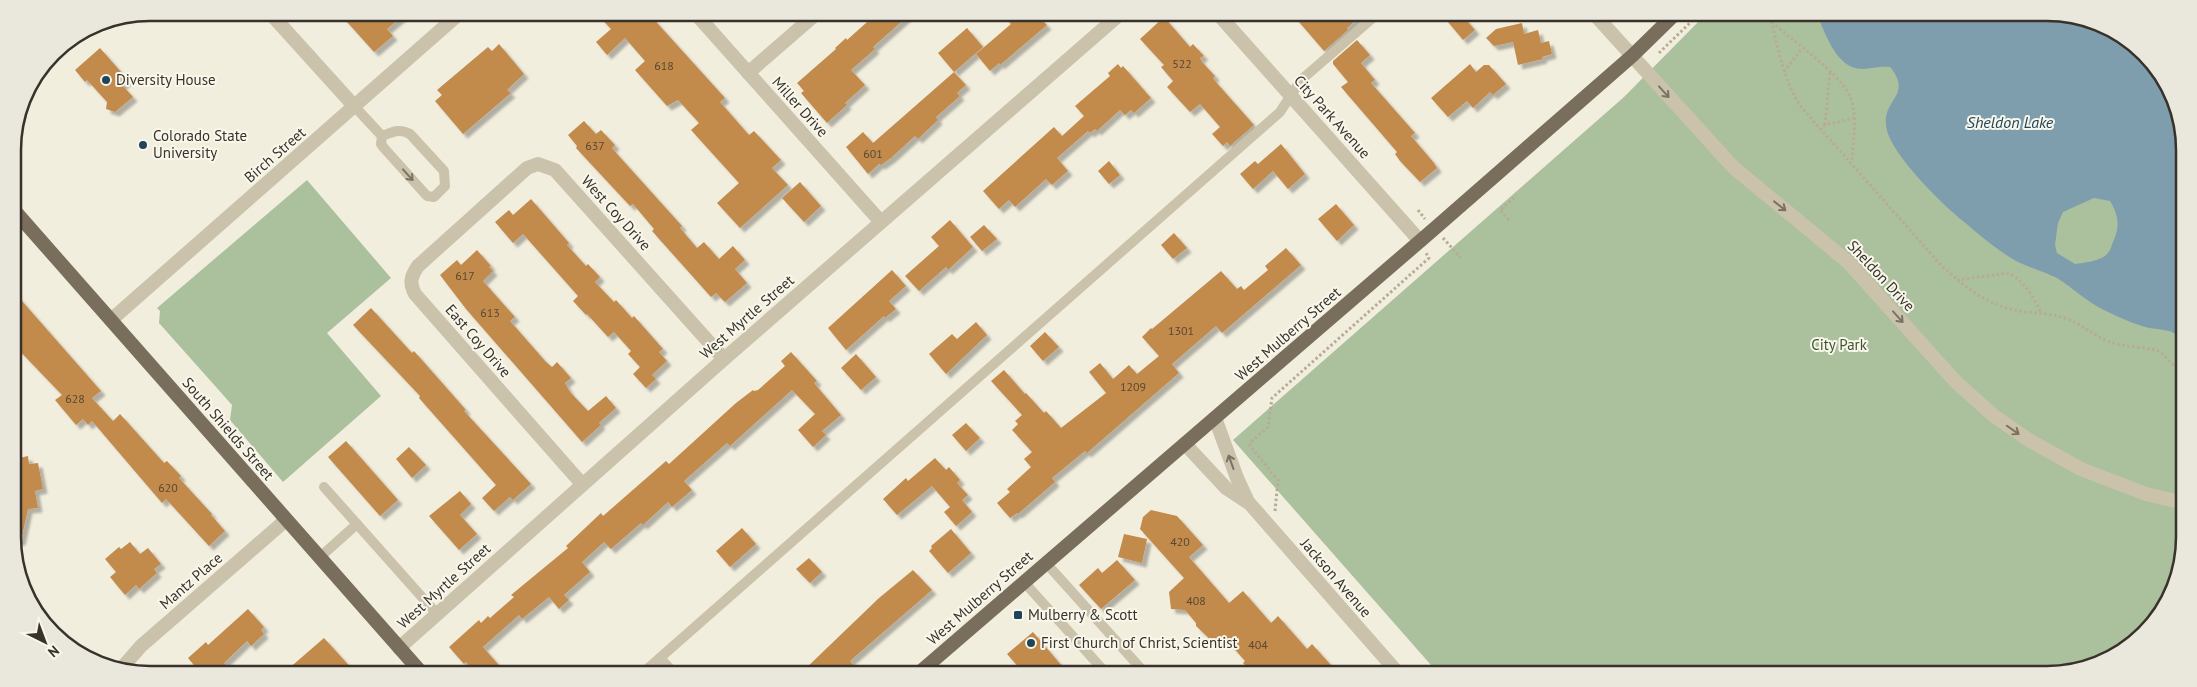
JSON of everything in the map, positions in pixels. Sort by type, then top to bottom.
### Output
[{"type":"main road","name":"West Mulberry Street","points":[[927,666],[1420,241],[1632,56],[1668,21]]},
{"type":"main road","name":"South Shields Street","points":[[22,219],[415,666]]},
{"type":"street","name":"West Myrtle Street","points":[[399,648],[724,359],[1112,21]]},
{"type":"street","name":"City Park Avenue","points":[[1225,21],[1420,241]]},
{"type":"street","name":"Sheldon Drive","points":[[1601,21],[1733,167],[1848,262],[1956,382],[1994,416],[2032,442],[2081,469],[2146,494],[2176,501]]},
{"type":"street","points":[[278,22],[355,107]]},
{"type":"street","name":"Birch Street","points":[[111,320],[450,22]]},
{"type":"street","name":"Miller Drive","points":[[703,22],[881,222]]},
{"type":"street","points":[[748,73],[807,22]]},
{"type":"street","name":"West Coy Drive","points":[[469,220],[527,168],[538,164],[550,166],[724,359]]},
{"type":"street","name":"East Coy Drive","points":[[469,220],[418,266],[412,276],[412,288],[415,294],[582,484]]},
{"type":"street","name":"Jackson Avenue","points":[[1216,418],[1236,478],[1250,504],[1391,665]]},
{"type":"street","name":"Jackson Avenue","points":[[1185,444],[1226,488],[1250,504]]},
{"type":"street","name":"Mantz Place","points":[[126,663],[141,646],[286,520]]},
{"type":"lane","points":[[651,666],[1280,112],[1301,80],[1369,21]]},
{"type":"lane","points":[[355,107],[382,136]]},
{"type":"lane","points":[[395,130],[404,130],[410,134],[444,171],[445,186],[434,197],[427,196],[381,144],[382,136],[395,130]]},
{"type":"lane","points":[[324,487],[437,614]]},
{"type":"lane","points":[[319,558],[357,524]]},
{"type":"lane","points":[[1046,563],[1138,665]]},
{"type":"lane","points":[[1024,582],[1099,666]]},
{"type":"lane","points":[[660,658],[667,666]]},
{"type":"path","points":[[1772,22],[1839,80],[1850,97],[1854,118],[1852,162]]},
{"type":"path","points":[[1772,22],[1784,73],[1791,91],[1820,130],[1852,162],[1956,280],[1993,303],[2015,310],[2041,312],[2071,320],[2092,334],[2111,343],[2156,350],[2163,354],[2176,368]]},
{"type":"path","points":[[1784,73],[1802,48]]},
{"type":"path","points":[[1825,125],[1830,72]]},
{"type":"path","points":[[1820,130],[1825,125],[1854,118]]},
{"type":"path","points":[[1509,220],[1500,210],[1514,198]]},
{"type":"path","points":[[1273,531],[1278,480],[1250,446],[1250,443],[1268,427],[1272,398],[1429,258]]},
{"type":"path","points":[[1956,280],[2008,273],[2016,277],[2028,291],[2041,312]]},
{"type":"green space","name":"City Park","points":[[1699,21],[2064,22],[2096,31],[2125,48],[2138,59],[2158,86],[2169,109],[2176,150],[2176,537],[2175,554],[2169,578],[2154,608],[2138,628],[2125,639],[2096,656],[2072,663],[2055,665],[1431,665],[1233,440],[1624,97]]},
{"type":"green space","points":[[307,180],[391,278],[327,333],[381,396],[283,482],[230,420],[232,405],[159,323],[160,311],[157,308]]},
{"type":"water","name":"Sheldon Lake","points":[[1820,21],[2047,21],[2064,22],[2096,31],[2125,48],[2138,59],[2158,86],[2169,109],[2173,125],[2176,150],[2176,334],[2132,323],[2098,307],[2057,278],[2018,262],[1982,237],[1917,177],[1896,149],[1886,125],[1886,116],[1896,97],[1899,84],[1890,67],[1853,68],[1839,57]],"holes":[[[2094,198],[2110,201],[2118,226],[2115,237],[2107,254],[2102,258],[2075,264],[2057,253],[2055,245],[2058,223],[2063,212]]]},
{"type":"building","points":[[1159,21],[1168,21],[1190,47],[1193,44],[1204,56],[1200,58],[1215,76],[1213,78],[1215,81],[1254,125],[1230,146],[1227,142],[1223,146],[1212,134],[1220,127],[1200,104],[1190,112],[1167,87],[1173,81],[1161,67],[1164,65],[1140,39]]},
{"type":"building","points":[[1299,21],[1354,21],[1347,28],[1348,30],[1324,51]]},
{"type":"building","points":[[1447,21],[1468,21],[1475,30],[1463,40]]},
{"type":"building","points":[[347,22],[395,22],[387,29],[393,36],[374,52]]},
{"type":"building","points":[[604,22],[656,22],[725,98],[720,102],[749,135],[754,131],[781,160],[772,168],[788,185],[740,228],[717,203],[739,183],[691,130],[699,123],[678,100],[667,106],[635,70],[645,61],[625,38],[607,55],[596,42],[611,29]]},
{"type":"building","points":[[868,22],[901,22],[851,70],[865,85],[827,123],[801,93],[804,91],[797,83],[846,38],[847,40]]},
{"type":"building","points":[[1009,22],[1044,22],[1047,25],[1000,65],[999,63],[990,71],[976,54],[1011,24]]},
{"type":"building","points":[[1522,23],[1524,34],[1538,30],[1541,43],[1549,41],[1552,54],[1542,57],[1543,59],[1518,65],[1513,42],[1494,46],[1486,38],[1496,29]]},
{"type":"building","points":[[967,28],[983,47],[954,72],[938,53]]},
{"type":"building","points":[[1357,40],[1370,55],[1361,63],[1375,80],[1371,83],[1415,133],[1411,136],[1437,168],[1420,182],[1400,161],[1395,154],[1397,152],[1341,87],[1348,82],[1333,64],[1333,61]]},
{"type":"building","points":[[499,44],[524,74],[507,90],[511,93],[463,134],[435,101],[442,95],[437,90],[488,47],[492,51]]},
{"type":"building","name":"Diversity House","points":[[100,48],[128,80],[122,85],[133,97],[115,112],[106,109],[107,102],[75,70]]},
{"type":"building","points":[[1118,64],[1121,68],[1123,66],[1151,98],[1134,113],[1131,110],[1125,115],[1120,110],[1097,131],[1095,129],[1090,133],[1088,131],[1057,158],[1068,171],[1052,185],[1046,179],[1015,207],[1009,200],[999,209],[983,191],[1054,127],[1062,136],[1084,116],[1075,106],[1110,76],[1108,73]]},
{"type":"building","points":[[1470,64],[1476,72],[1484,65],[1489,65],[1506,84],[1493,95],[1490,92],[1473,108],[1467,101],[1448,117],[1431,98]]},
{"type":"building","points":[[954,72],[966,85],[957,93],[960,96],[936,117],[938,120],[918,139],[915,136],[891,158],[881,165],[879,164],[868,174],[846,147],[863,132],[873,143]]},
{"type":"building","points":[[584,121],[596,134],[601,130],[615,145],[612,148],[682,226],[680,228],[697,248],[704,242],[719,259],[733,246],[745,260],[735,269],[747,283],[725,302],[716,293],[711,297],[652,231],[654,229],[633,204],[630,206],[576,148],[577,146],[568,135]]},
{"type":"building","points":[[1281,144],[1305,174],[1288,189],[1273,171],[1253,189],[1240,174],[1255,161],[1258,164]]},
{"type":"building","points":[[1109,161],[1120,175],[1109,184],[1098,171]]},
{"type":"building","points":[[800,182],[821,206],[804,222],[782,198]]},
{"type":"building","points":[[531,199],[569,243],[567,245],[586,266],[588,264],[600,277],[595,282],[614,302],[616,300],[632,318],[634,316],[663,349],[659,352],[667,361],[652,375],[656,379],[646,388],[633,374],[640,367],[628,354],[631,351],[614,332],[608,337],[573,301],[578,296],[523,234],[513,243],[495,222],[509,210],[513,215]]},
{"type":"building","points":[[1336,204],[1354,225],[1337,241],[1318,219]]},
{"type":"building","points":[[950,220],[973,247],[948,270],[946,267],[919,291],[905,276],[939,246],[931,237]]},
{"type":"building","points":[[984,225],[997,239],[982,251],[970,237]]},
{"type":"building","points":[[1174,233],[1187,248],[1173,259],[1161,245]]},
{"type":"building","points":[[1286,248],[1301,265],[1222,333],[1216,326],[1172,364],[1179,373],[1087,453],[1085,451],[1052,478],[1055,482],[1018,514],[1010,518],[997,503],[1010,492],[1007,489],[1031,467],[1024,459],[1032,452],[1012,430],[1018,424],[1015,421],[1022,415],[991,381],[1004,370],[1025,394],[1044,413],[1046,411],[1061,428],[1106,393],[1089,372],[1100,363],[1113,379],[1129,365],[1137,374],[1159,356],[1142,337],[1151,328],[1221,271],[1237,289],[1241,286],[1244,290],[1268,270],[1265,266]]},
{"type":"building","points":[[477,250],[493,271],[483,281],[515,317],[510,321],[546,362],[552,367],[557,362],[571,378],[565,383],[570,392],[588,411],[606,396],[616,408],[582,442],[466,309],[440,275],[457,260],[461,265]]},
{"type":"building","points":[[892,270],[906,286],[889,301],[896,309],[885,318],[884,316],[846,350],[828,328]]},
{"type":"building","points":[[22,301],[101,391],[92,398],[113,421],[120,414],[164,463],[167,461],[181,476],[179,478],[225,531],[209,546],[166,499],[162,503],[92,421],[88,425],[83,419],[76,425],[55,400],[62,395],[21,353]]},
{"type":"building","points":[[371,308],[412,353],[414,351],[466,410],[464,411],[531,484],[513,500],[510,497],[494,511],[482,498],[496,485],[419,398],[420,396],[353,325]]},
{"type":"building","points":[[976,322],[987,335],[946,374],[929,354],[952,334],[957,339]]},
{"type":"building","points":[[1045,332],[1059,347],[1043,361],[1030,346]]},
{"type":"building","points":[[791,352],[817,381],[814,383],[841,415],[822,431],[826,435],[813,447],[798,430],[815,414],[792,390],[730,446],[727,443],[684,481],[692,490],[672,507],[668,502],[643,525],[641,523],[611,549],[604,542],[582,562],[590,572],[564,595],[569,600],[559,609],[549,597],[522,619],[519,615],[483,647],[499,666],[469,666],[466,662],[464,664],[449,647],[479,620],[481,623],[488,616],[490,618],[514,597],[511,595],[568,548],[566,546],[601,513],[603,516],[666,461],[669,464],[736,403],[753,390],[758,390],[785,366],[781,361]]},
{"type":"building","points":[[856,354],[876,377],[861,390],[841,368]]},
{"type":"building","points":[[966,423],[980,438],[966,451],[952,435]]},
{"type":"building","points":[[346,441],[398,500],[380,516],[328,457]]},
{"type":"building","points":[[409,447],[426,465],[412,478],[396,459]]},
{"type":"building","points":[[28,456],[29,464],[38,463],[43,489],[35,491],[38,508],[28,509],[21,540],[21,537],[21,458]]},
{"type":"building","points":[[935,458],[946,470],[949,467],[960,480],[957,483],[968,495],[962,500],[972,512],[956,526],[944,512],[950,507],[932,486],[897,515],[883,499],[906,478],[908,481]]},
{"type":"building","points":[[460,491],[471,504],[460,515],[477,534],[459,550],[429,516]]},
{"type":"building","points":[[1151,510],[1177,516],[1203,545],[1189,557],[1229,603],[1243,591],[1271,623],[1278,616],[1307,649],[1312,644],[1331,665],[1245,665],[1243,663],[1245,661],[1223,636],[1214,643],[1196,626],[1196,623],[1185,610],[1171,609],[1169,592],[1184,578],[1140,529],[1143,517]]},
{"type":"building","points":[[742,528],[756,544],[730,567],[716,551]]},
{"type":"building","points":[[951,529],[971,553],[948,573],[929,551],[932,548],[931,546]]},
{"type":"building","points":[[1124,534],[1147,539],[1142,563],[1118,557]]},
{"type":"building","points":[[130,542],[140,554],[148,548],[161,564],[154,569],[157,573],[139,589],[136,585],[125,595],[110,577],[116,572],[105,559],[119,547],[121,549]]},
{"type":"building","points":[[809,558],[822,572],[810,583],[796,569]]},
{"type":"building","points":[[1117,560],[1135,580],[1101,609],[1079,585],[1098,568],[1102,573]]},
{"type":"building","points":[[913,570],[932,590],[850,661],[852,666],[809,666],[879,598]]},
{"type":"building","points":[[248,609],[264,627],[261,630],[264,634],[251,646],[247,641],[224,663],[227,666],[195,666],[188,658],[206,642],[208,645]]},
{"type":"building","name":"First Church of Christ, Scientist","points":[[1033,632],[1061,666],[1017,666],[1007,654]]},
{"type":"building","points":[[324,638],[349,666],[292,666]]},
{"type":"place","name":"Diversity House","points":[[106,80]]},
{"type":"place","name":"Colorado State University","points":[[143,145]]},
{"type":"place","name":"Mulberry & Scott","points":[[1018,615]]},
{"type":"place","name":"First Church of Christ, Scientist","points":[[1031,643]]}]
